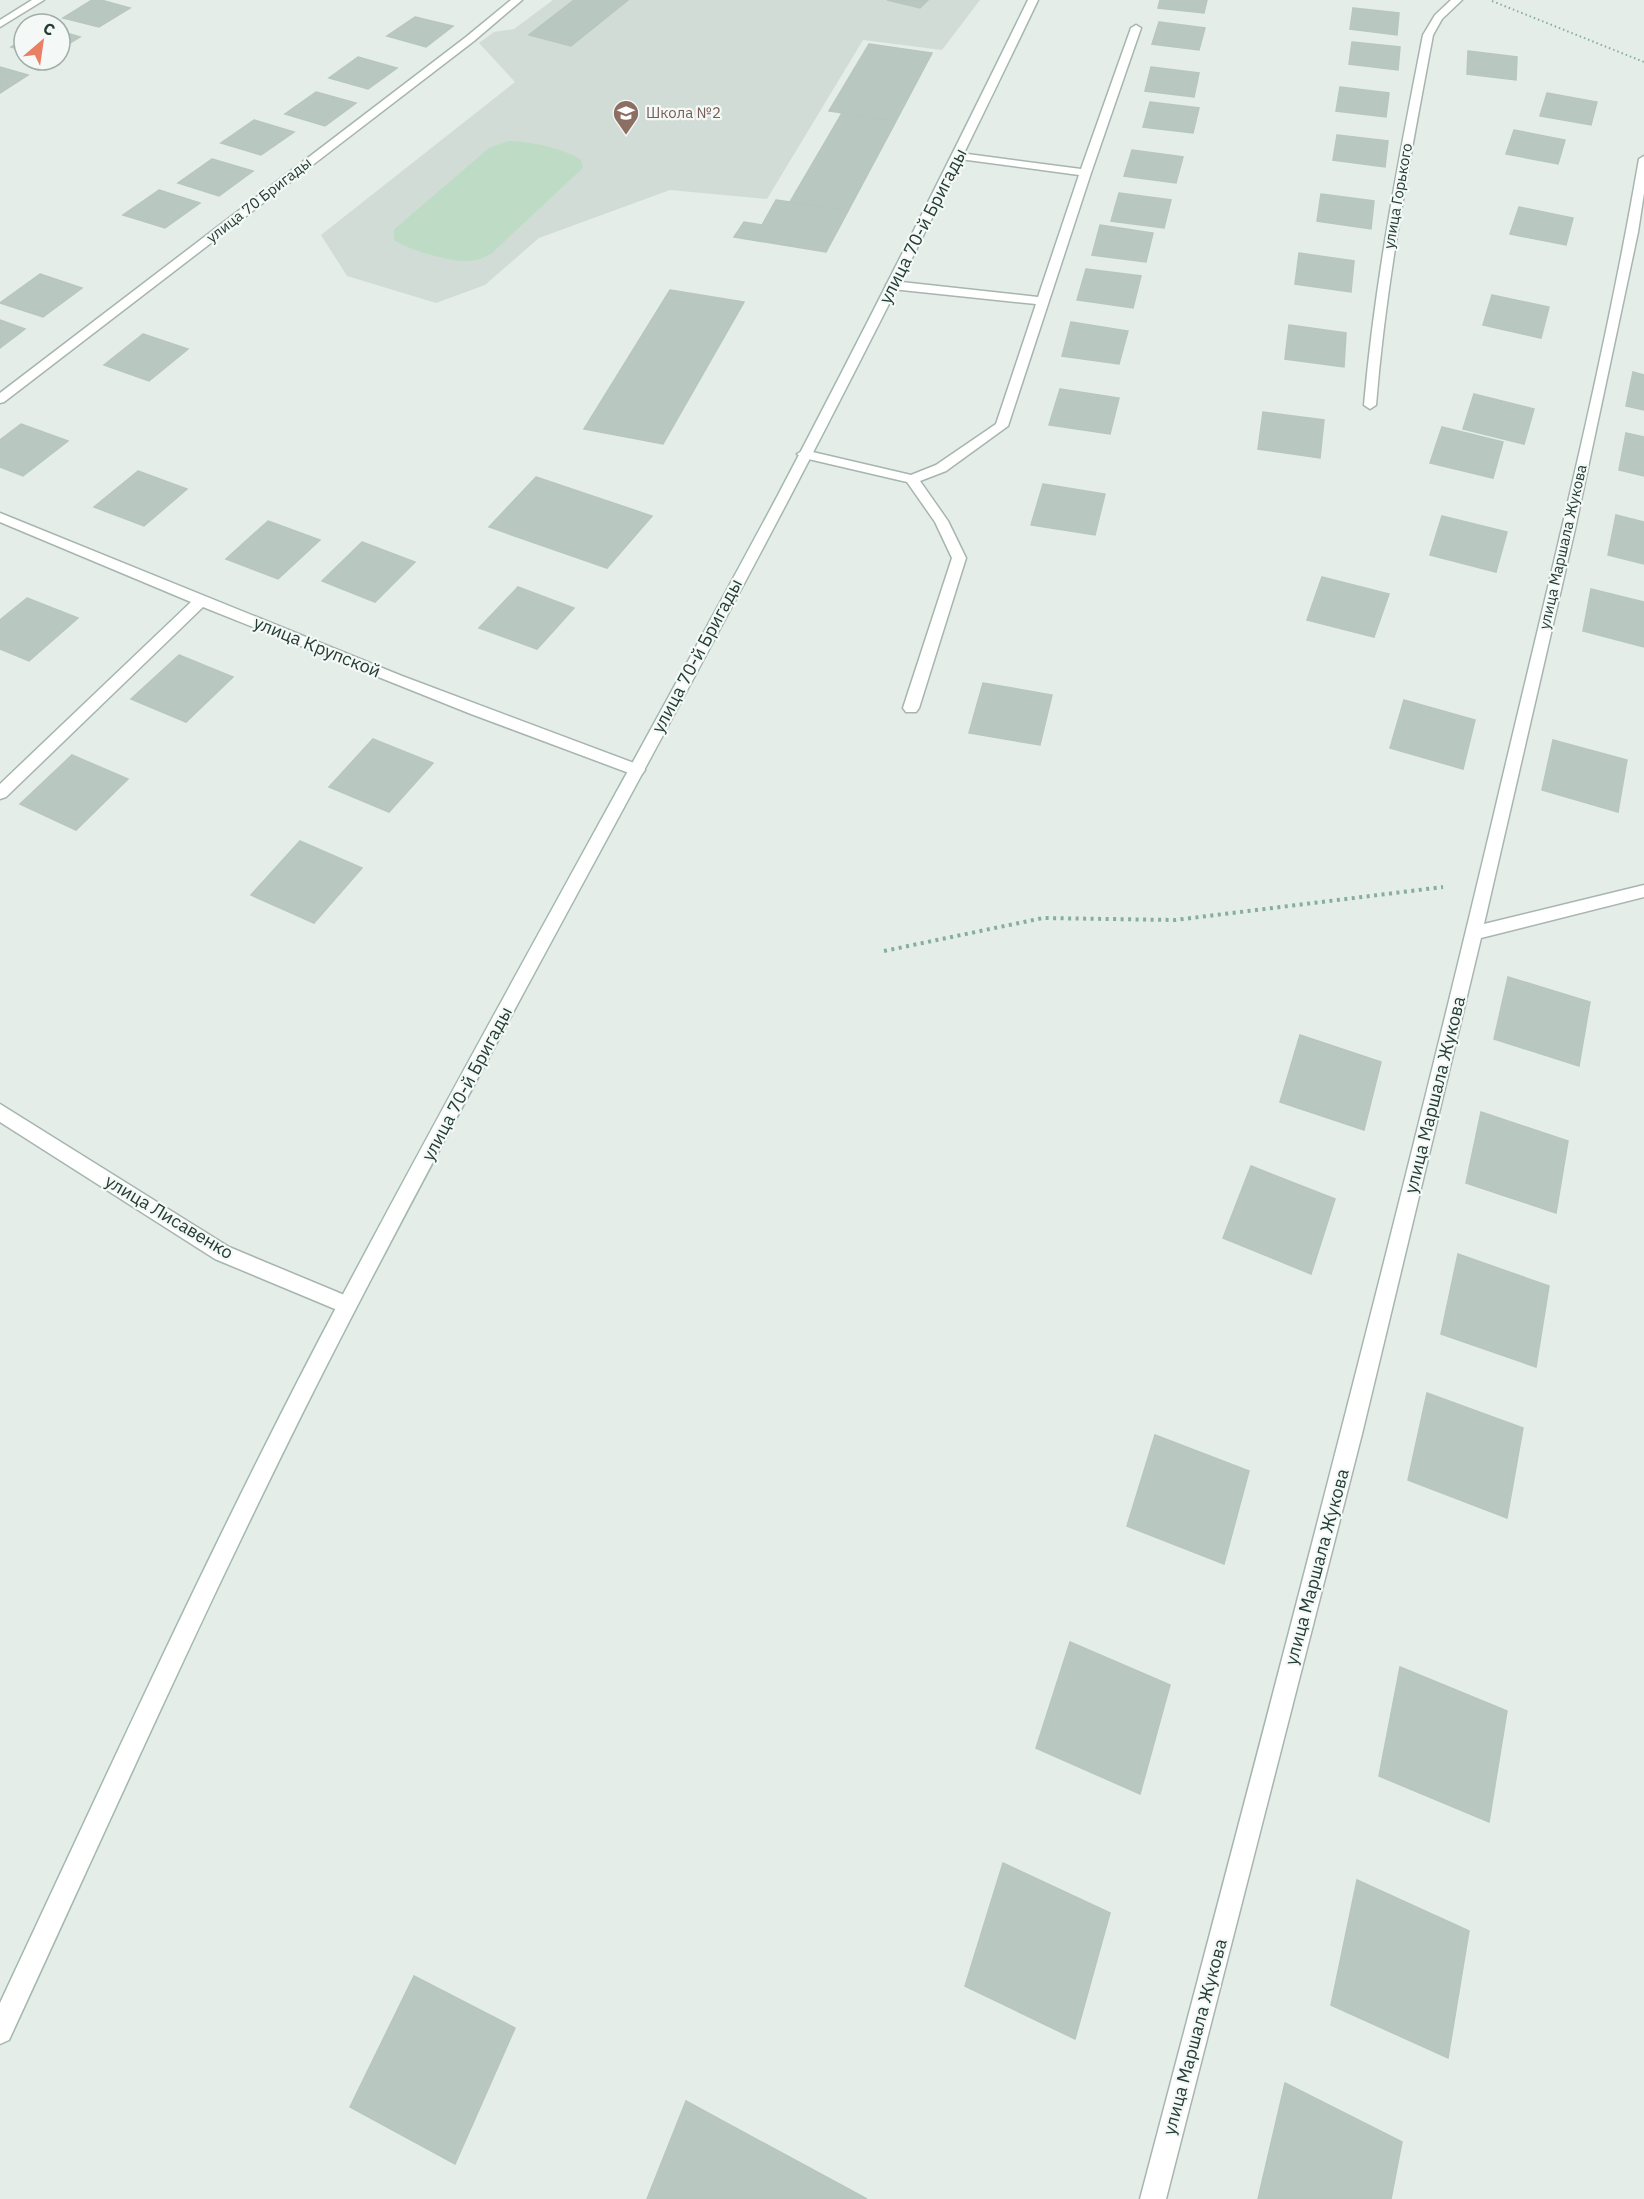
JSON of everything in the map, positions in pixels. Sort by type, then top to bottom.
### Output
[{"type":"street","points":[[0,24],[39,0]]},
{"type":"street","name":"улица 70 Бригады","points":[[0,399],[470,39],[516,0]]},
{"type":"street","name":"улица 70-й Бригады","points":[[0,2031],[251,1491],[347,1305],[637,770],[804,454],[960,156],[1033,0]]},
{"type":"street","name":"улица Горького","points":[[1370,405],[1377,322],[1394,212],[1428,35],[1438,18],[1457,0]]},
{"type":"street","points":[[804,454],[912,479],[941,468],[1002,426],[1084,173],[1136,28]]},
{"type":"street","points":[[960,156],[1084,173]]},
{"type":"street","name":"улица Маршала Жукова","points":[[1153,2199],[1352,1434],[1474,933],[1603,369],[1632,232],[1644,159]]},
{"type":"street","points":[[892,285],[1042,301]]},
{"type":"street","points":[[911,708],[959,558],[941,521],[912,479]]},
{"type":"street","name":"улица Крупской","points":[[0,517],[502,721],[637,770]]},
{"type":"street","points":[[0,793],[200,600]]},
{"type":"street","points":[[1474,933],[1644,891]]},
{"type":"street","name":"улица Лисавенко","points":[[0,1112],[222,1253],[347,1305]]},
{"type":"path","points":[[1488,0],[1644,62]]},
{"type":"path","points":[[884,951],[1043,918],[1175,920],[1486,882]]},
{"type":"shaded area","name":"Школа №2","points":[[553,0],[980,0],[942,50],[863,40],[767,199],[670,190],[539,238],[485,285],[436,303],[347,276],[321,235],[515,82],[479,43],[494,32],[514,29]]},
{"type":"green space","points":[[509,141],[526,142],[567,152],[581,160],[583,168],[492,253],[482,258],[463,261],[442,258],[409,248],[394,240],[394,230],[398,226],[489,148]]},
{"type":"building","points":[[92,0],[101,0],[130,8],[99,27],[72,20],[72,12]]},
{"type":"building","points":[[574,0],[628,0],[571,46],[529,35]]},
{"type":"building","points":[[887,0],[928,0],[920,8]]},
{"type":"building","points":[[1160,0],[1207,0],[1204,13],[1158,8]]},
{"type":"building","points":[[1353,8],[1399,13],[1397,35],[1350,29]]},
{"type":"building","points":[[415,17],[453,26],[426,47],[387,36]]},
{"type":"building","points":[[1159,22],[1205,28],[1199,50],[1152,44]]},
{"type":"building","points":[[72,35],[80,37],[72,42]]},
{"type":"building","points":[[1352,42],[1400,47],[1398,70],[1349,64]]},
{"type":"building","points":[[869,44],[932,53],[896,121],[829,111]]},
{"type":"building","points":[[1468,51],[1517,57],[1516,80],[1467,74]]},
{"type":"building","points":[[358,57],[397,68],[368,89],[329,78]]},
{"type":"building","points":[[0,67],[28,75],[0,93]]},
{"type":"building","points":[[1151,67],[1199,73],[1194,97],[1145,91]]},
{"type":"building","points":[[1340,87],[1389,93],[1386,117],[1336,111]]},
{"type":"building","points":[[316,92],[356,103],[325,126],[285,114]]},
{"type":"building","points":[[1547,93],[1597,102],[1591,125],[1540,116]]},
{"type":"building","points":[[1150,102],[1199,108],[1193,133],[1143,127]]},
{"type":"building","points":[[842,113],[896,121],[848,211],[790,202]]},
{"type":"building","points":[[254,120],[294,132],[261,155],[221,143]]},
{"type":"building","points":[[1514,130],[1565,140],[1558,164],[1506,154]]},
{"type":"building","points":[[1337,135],[1388,141],[1385,167],[1333,160]]},
{"type":"building","points":[[1132,150],[1183,157],[1176,183],[1124,176]]},
{"type":"building","points":[[212,159],[253,171],[219,196],[178,183]]},
{"type":"building","points":[[159,190],[200,203],[165,228],[123,215]]},
{"type":"building","points":[[1119,193],[1171,200],[1164,228],[1111,221]]},
{"type":"building","points":[[1321,194],[1374,201],[1371,229],[1317,221]]},
{"type":"building","points":[[776,200],[848,211],[826,252],[734,237],[744,222],[762,225]]},
{"type":"building","points":[[1519,207],[1573,218],[1566,245],[1510,234]]},
{"type":"building","points":[[1100,225],[1153,233],[1146,262],[1092,255]]},
{"type":"building","points":[[1299,253],[1354,261],[1351,292],[1295,284]]},
{"type":"building","points":[[1086,269],[1141,276],[1133,308],[1077,300]]},
{"type":"building","points":[[40,274],[82,288],[43,317],[0,303]]},
{"type":"building","points":[[670,290],[744,302],[663,444],[584,429]]},
{"type":"building","points":[[1492,295],[1549,307],[1541,338],[1483,325]]},
{"type":"building","points":[[0,320],[25,329],[0,348]]},
{"type":"building","points":[[1071,322],[1128,331],[1119,364],[1062,356]]},
{"type":"building","points":[[1289,325],[1346,333],[1344,367],[1285,359]]},
{"type":"building","points":[[143,334],[188,349],[149,381],[104,365]]},
{"type":"building","points":[[1633,372],[1644,375],[1644,410],[1626,406]]},
{"type":"building","points":[[1060,389],[1119,398],[1110,434],[1049,425]]},
{"type":"building","points":[[1474,394],[1534,409],[1524,444],[1463,429]]},
{"type":"building","points":[[1263,412],[1324,420],[1320,458],[1258,449]]},
{"type":"building","points":[[21,424],[68,441],[23,476],[0,467],[0,440]]},
{"type":"building","points":[[1442,427],[1503,442],[1493,478],[1430,463]]},
{"type":"building","points":[[1626,433],[1644,437],[1644,476],[1619,470]]},
{"type":"building","points":[[138,471],[187,489],[144,526],[94,507]]},
{"type":"building","points":[[536,477],[652,516],[607,568],[489,527]]},
{"type":"building","points":[[1043,484],[1105,494],[1095,535],[1031,525]]},
{"type":"building","points":[[1616,515],[1644,522],[1644,564],[1608,555]]},
{"type":"building","points":[[1442,516],[1507,532],[1496,572],[1430,555]]},
{"type":"building","points":[[268,521],[320,540],[278,579],[226,559]]},
{"type":"building","points":[[362,542],[415,562],[375,602],[322,581]]},
{"type":"building","points":[[1322,577],[1389,594],[1374,637],[1307,620]]},
{"type":"building","points":[[518,587],[574,608],[537,649],[479,628]]},
{"type":"building","points":[[1591,589],[1644,602],[1644,647],[1583,631]]},
{"type":"building","points":[[27,598],[78,618],[29,661],[0,649],[0,620]]},
{"type":"building","points":[[179,655],[233,677],[186,722],[131,699]]},
{"type":"building","points":[[983,683],[1052,695],[1040,745],[969,733]]},
{"type":"building","points":[[1404,700],[1475,720],[1463,769],[1390,748]]},
{"type":"building","points":[[373,739],[433,763],[389,812],[329,787]]},
{"type":"building","points":[[1553,740],[1627,760],[1618,812],[1542,790]]},
{"type":"building","points":[[72,755],[128,779],[76,830],[20,804]]},
{"type":"building","points":[[300,841],[362,868],[314,923],[251,895]]},
{"type":"building","points":[[1508,977],[1590,1002],[1579,1066],[1494,1039]]},
{"type":"building","points":[[1300,1035],[1381,1062],[1364,1130],[1280,1102]]},
{"type":"building","points":[[1481,1112],[1568,1141],[1556,1213],[1466,1183]]},
{"type":"building","points":[[1251,1166],[1335,1199],[1311,1274],[1223,1238]]},
{"type":"building","points":[[1458,1254],[1549,1286],[1536,1367],[1441,1334]]},
{"type":"building","points":[[1427,1393],[1523,1428],[1507,1518],[1408,1480]]},
{"type":"building","points":[[1155,1435],[1249,1471],[1224,1564],[1127,1526]]},
{"type":"building","points":[[1070,1642],[1170,1685],[1140,1794],[1036,1748]]},
{"type":"building","points":[[1400,1667],[1507,1711],[1489,1822],[1379,1776]]},
{"type":"building","points":[[1003,1863],[1110,1913],[1075,2039],[965,1986]]},
{"type":"building","points":[[1357,1880],[1469,1931],[1448,2058],[1331,2005]]},
{"type":"building","points":[[414,1976],[515,2028],[455,2164],[350,2107]]},
{"type":"building","points":[[1285,2083],[1402,2142],[1391,2199],[1258,2199]]},
{"type":"building","points":[[686,2101],[867,2199],[647,2199]]},
{"type":"place","name":"Школа №2","points":[[626,136]]}]
